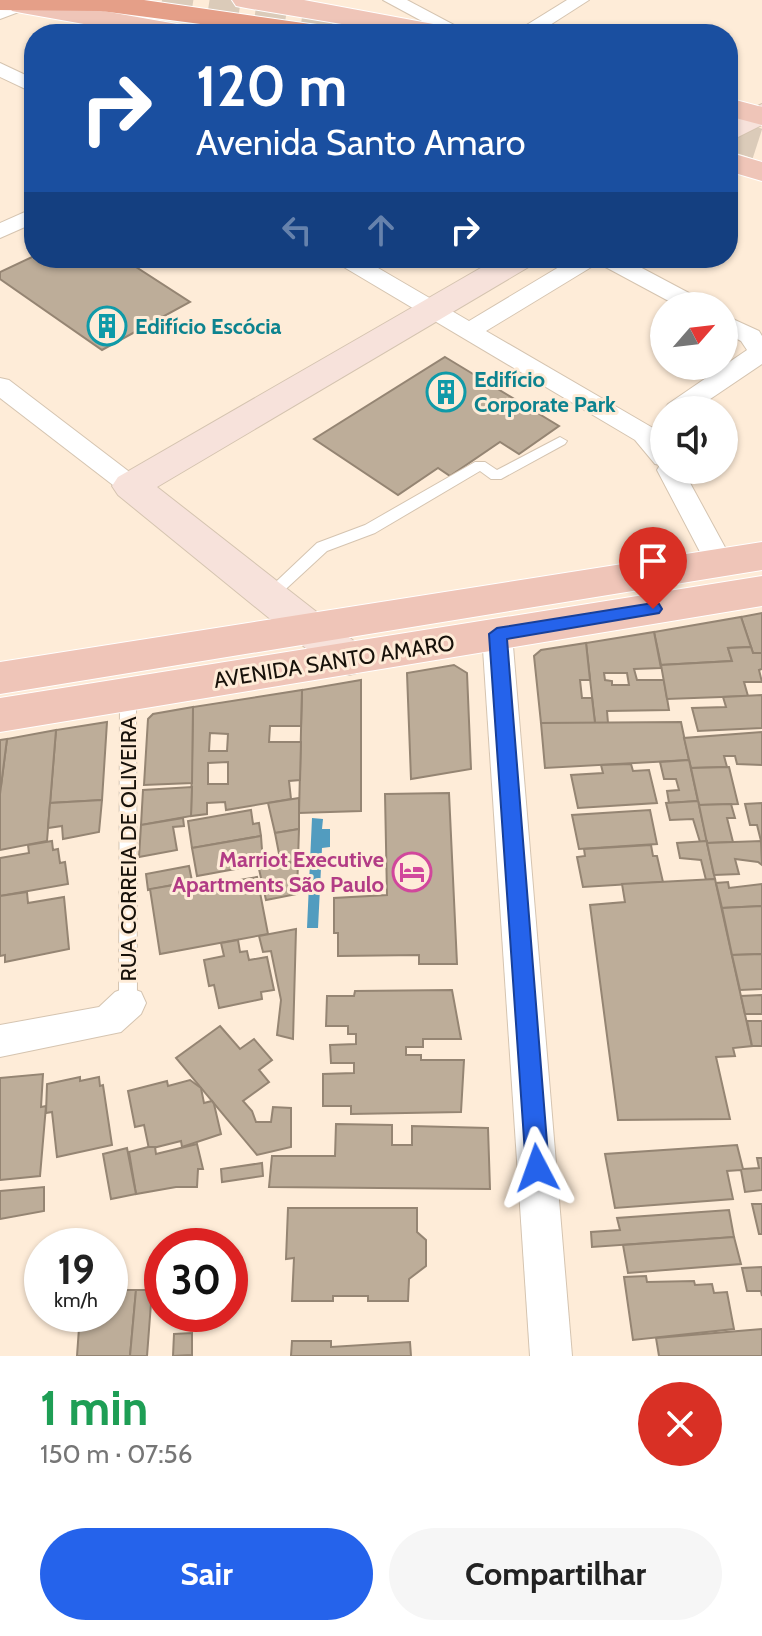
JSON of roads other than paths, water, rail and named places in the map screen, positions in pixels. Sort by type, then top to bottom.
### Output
[{"type":"highway","points":[[14,5],[114,4],[254,24]]},
{"type":"main road","points":[[246,0],[393,24]]},
{"type":"main road","points":[[14,5],[128,24]]},
{"type":"main road","points":[[738,109],[761,115]]},
{"type":"main road","points":[[738,164],[762,172]]},
{"type":"main road","name":"AVENIDA SANTO AMARO","points":[[0,678],[762,556]]},
{"type":"main road","name":"AVENIDA SANTO AMARO","points":[[0,715],[762,591]]},
{"type":"street","points":[[392,0],[441,24]]},
{"type":"street","points":[[539,24],[580,0]]},
{"type":"street","points":[[0,69],[24,82]]},
{"type":"street","points":[[738,128],[761,115]]},
{"type":"street","points":[[0,231],[24,220]]},
{"type":"street","points":[[362,268],[470,330],[650,424]]},
{"type":"street","points":[[131,486],[505,268]]},
{"type":"street","points":[[470,330],[573,268]]},
{"type":"street","points":[[625,268],[670,292]]},
{"type":"street","points":[[738,330],[750,336],[760,350],[738,369]]},
{"type":"street","points":[[698,396],[721,380]]},
{"type":"street","points":[[0,386],[349,660]]},
{"type":"street","points":[[677,484],[719,562]]},
{"type":"street","points":[[497,634],[551,1356]]},
{"type":"street","points":[[0,1041],[108,1021],[128,1003]]},
{"type":"lane","points":[[270,595],[322,547],[370,529],[480,465],[496,476],[560,441]]},
{"type":"lane","name":"RUA CORREIA DE OLIVEIRA","points":[[128,694],[128,1003]]},
{"type":"water","points":[[312,818],[323,819],[322,829],[330,829],[330,847],[322,848],[318,928],[307,928]]},
{"type":"tunnel","points":[[162,0],[317,24]]},
{"type":"tunnel","points":[[738,137],[762,145]]},
{"type":"place","name":"Edifício Escócia","points":[[107,326]]},
{"type":"place","name":"Edifício Corporate Park","points":[[446,392]]},
{"type":"place","name":"Marriot Executive Apartments São Paulo","points":[[412,872]]}]
